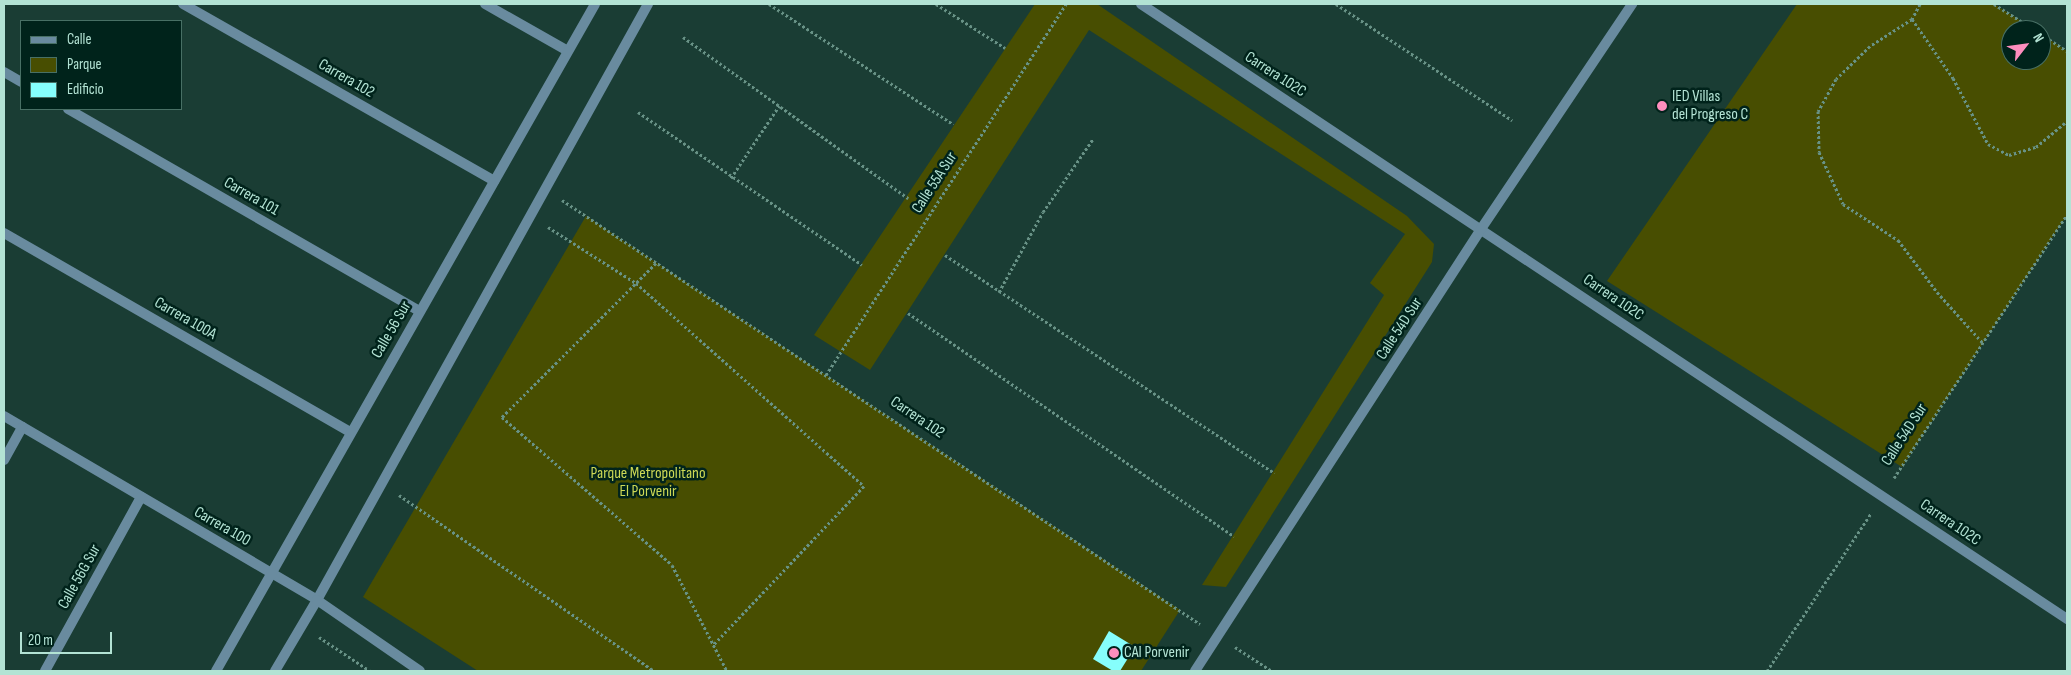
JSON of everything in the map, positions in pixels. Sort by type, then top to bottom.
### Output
[{"type":"street","name":"Carrera 102","points":[[183,4],[494,181]]},
{"type":"street","points":[[486,4],[568,51]]},
{"type":"street","name":"Calle 56 Sur","points":[[216,671],[350,432],[595,4]]},
{"type":"street","points":[[276,671],[648,4]]},
{"type":"street","name":"Carrera 102C","points":[[1141,4],[2067,619]]},
{"type":"street","name":"Calle 54D Sur","points":[[1195,671],[1482,229],[1632,4]]},
{"type":"street","points":[[4,72],[20,81]]},
{"type":"street","name":"Carrera 101","points":[[70,110],[420,311]]},
{"type":"street","name":"Carrera 100A","points":[[4,233],[350,432]]},
{"type":"street","name":"Carrera 100","points":[[4,416],[317,600],[420,671]]},
{"type":"street","points":[[4,460],[22,427]]},
{"type":"street","name":"Calle 56G Sur","points":[[45,671],[141,497]]},
{"type":"path","points":[[769,4],[953,124]]},
{"type":"path","points":[[936,4],[1005,48]]},
{"type":"path","name":"Calle 55A Sur","points":[[826,375],[1066,4]]},
{"type":"path","points":[[1336,4],[1512,120]]},
{"type":"path","points":[[1920,4],[1912,19],[1870,46],[1836,79],[1818,111],[1819,152],[1843,204],[1898,240],[1937,292],[1983,343]]},
{"type":"path","points":[[1994,4],[2019,20]]},
{"type":"path","points":[[1912,19],[1954,78],[1988,144],[2009,155],[2036,146],[2067,122]]},
{"type":"path","points":[[683,37],[908,198]]},
{"type":"path","points":[[2051,41],[2067,51]]},
{"type":"path","points":[[731,178],[779,106]]},
{"type":"path","points":[[638,112],[731,178],[862,265]]},
{"type":"path","points":[[1000,292],[1043,212],[1092,139]]},
{"type":"path","name":"Carrera 102","points":[[545,189],[1272,671]]},
{"type":"path","name":"Calle 54D Sur","points":[[1768,671],[2067,215]]},
{"type":"path","points":[[531,216],[636,283],[864,486],[713,645]]},
{"type":"path","points":[[945,255],[1274,473]]},
{"type":"path","points":[[656,263],[502,417],[672,565],[727,671]]},
{"type":"path","points":[[908,313],[1234,536]]},
{"type":"path","points":[[382,484],[654,671]]},
{"type":"path","points":[[302,626],[370,671]]},
{"type":"green space","points":[[1035,4],[1097,4],[1407,216],[1434,244],[1432,262],[1226,587],[1202,585],[1384,295],[1370,283],[1405,234],[1089,30],[870,370],[814,335]]},
{"type":"green space","points":[[1797,4],[1994,4],[2019,20],[2001,20],[2001,70],[2051,70],[2051,41],[2067,51],[2067,215],[1902,467],[1607,281]]},
{"type":"green space","name":"Parque Metropolitano El Porvenir","points":[[586,216],[1180,610],[1141,671],[478,671],[363,597]]},
{"type":"building","name":"CAI Porvenir","points":[[1109,631],[1135,647],[1120,671],[1113,671],[1093,659]]},
{"type":"place","name":"IED Villas del Progreso C","points":[[1662,106]]},
{"type":"place","name":"CAI Porvenir","points":[[1114,653]]}]
